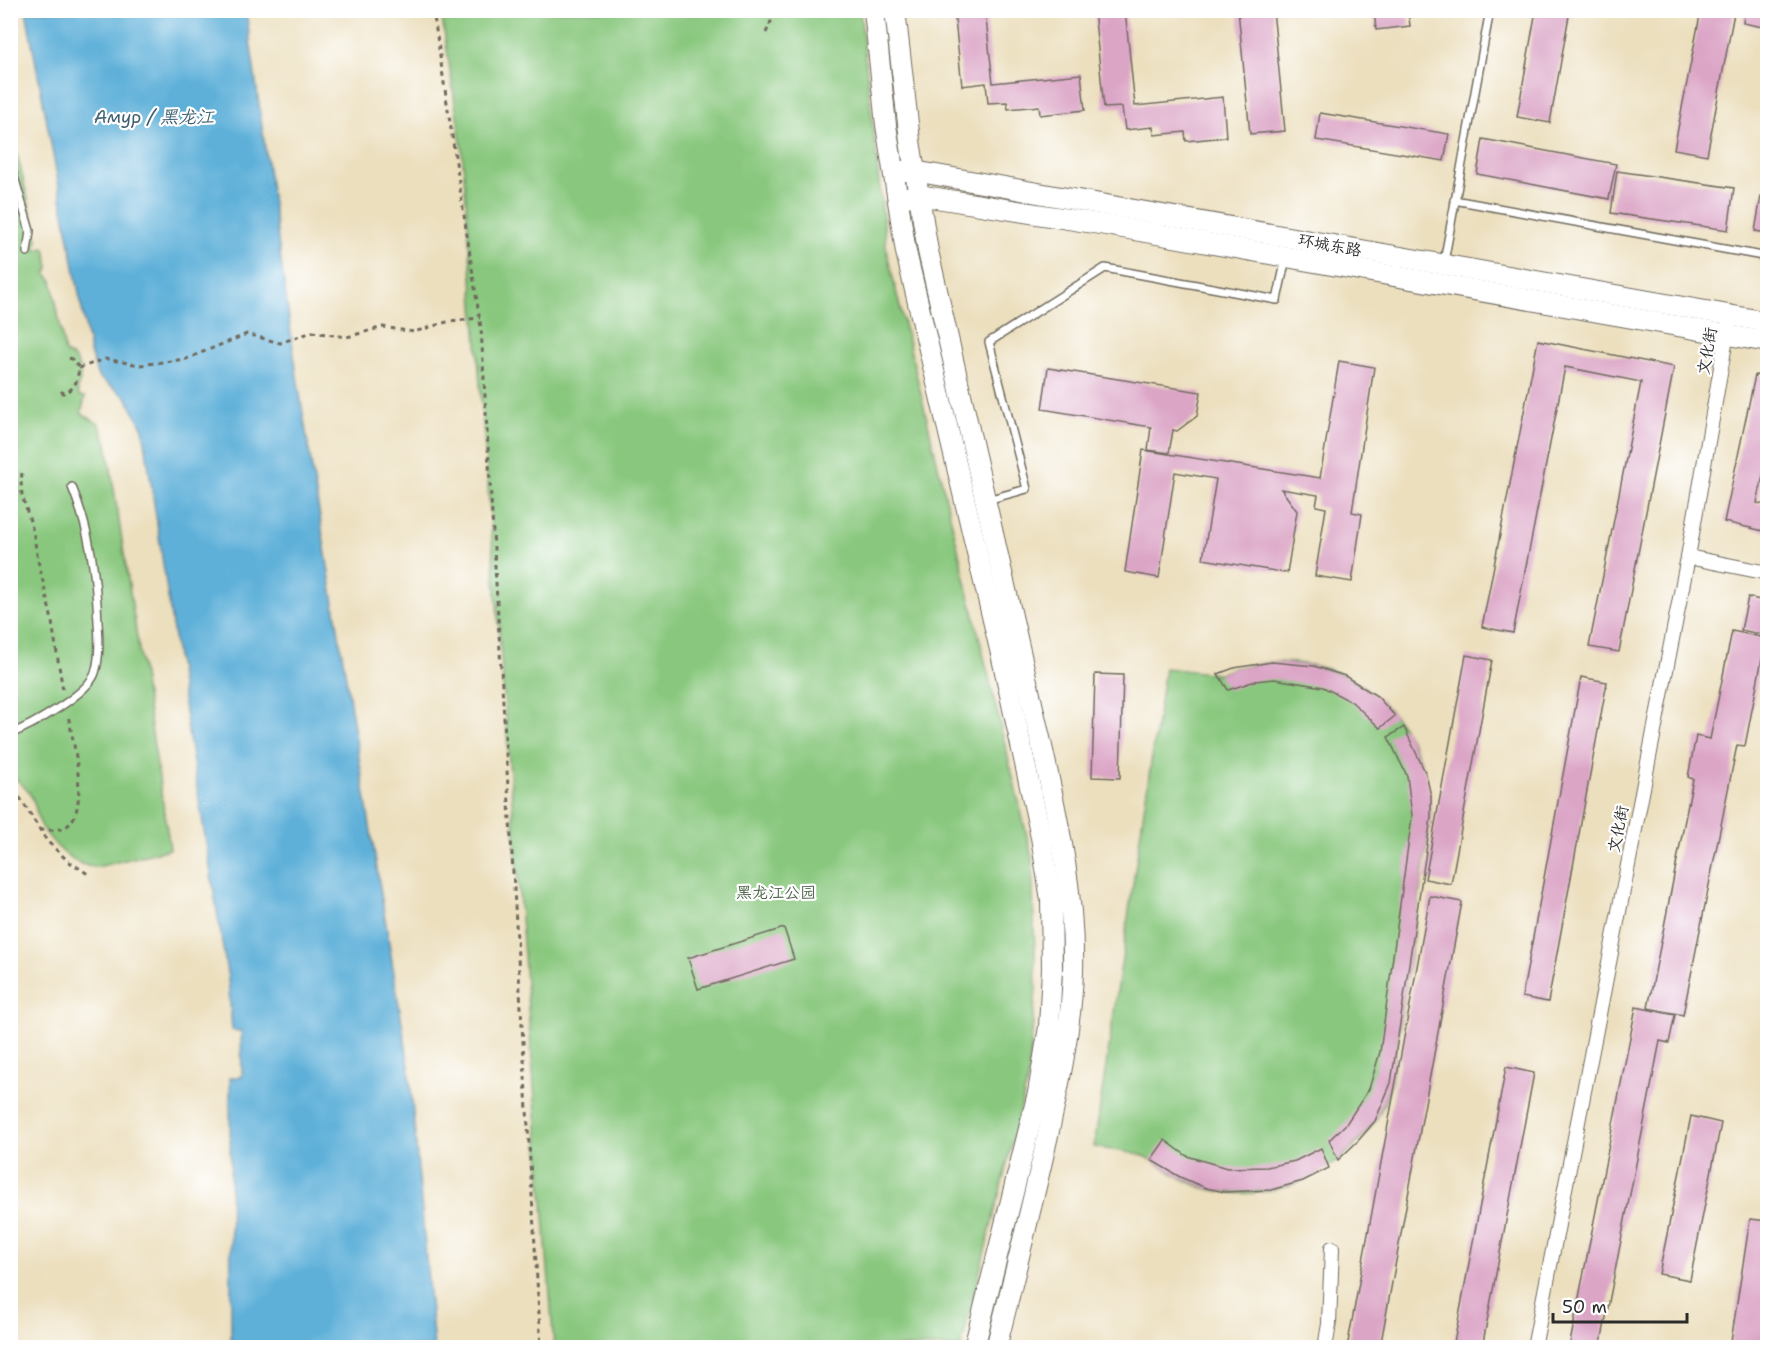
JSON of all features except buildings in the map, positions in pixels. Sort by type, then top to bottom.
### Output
[{"type":"street","points":[[874,10],[886,125],[906,252],[1002,658],[1041,837],[1051,900],[1052,969],[1049,1028],[1038,1093],[974,1347]]},
{"type":"street","points":[[895,10],[914,171],[928,251],[1059,825],[1070,890],[1073,971],[1070,1018],[1062,1071],[1041,1169],[996,1347]]},
{"type":"street","name":"环城东路","points":[[893,172],[914,171],[1767,322]]},
{"type":"street","name":"环城东路","points":[[897,198],[918,195],[1106,225],[1767,342]]},
{"type":"street","name":"文化街","points":[[1534,1347],[1688,557],[1730,315]]},
{"type":"street","points":[[1688,557],[1767,573]]},
{"type":"street","points":[[1325,1347],[1329,1324],[1332,1248]]},
{"type":"lane","points":[[1443,265],[1490,10]]},
{"type":"lane","points":[[10,163],[30,231],[27,252]]},
{"type":"lane","points":[[1454,200],[1767,257]]},
{"type":"lane","points":[[984,501],[1028,489],[989,342],[1105,268],[1277,300],[1286,257]]},
{"type":"lane","points":[[10,734],[23,729],[77,695],[95,674],[99,647],[97,589],[82,511],[72,487]]},
{"type":"path","points":[[433,10],[480,318],[541,1347]]},
{"type":"path","points":[[766,33],[776,10]]},
{"type":"path","points":[[80,368],[105,359],[140,365],[186,358],[248,334],[280,343],[312,332],[347,337],[383,327],[414,332],[450,321],[480,318]]},
{"type":"path","points":[[69,358],[80,368]]},
{"type":"path","points":[[61,391],[63,393],[73,388],[80,368]]},
{"type":"path","points":[[22,473],[22,495],[33,531],[51,616],[79,790],[78,806],[69,825],[62,829],[40,830]]},
{"type":"path","points":[[10,782],[47,841],[68,861],[88,874]]},
{"type":"green space","name":"黑龙江公园","points":[[441,11],[860,11],[887,253],[1032,857],[1036,989],[1028,1079],[961,1347],[554,1347],[462,149]]},
{"type":"green space","points":[[10,125],[35,229],[37,240],[35,250],[45,248],[49,267],[46,274],[52,280],[65,353],[74,359],[79,368],[80,378],[77,388],[79,396],[85,397],[81,413],[99,424],[107,444],[170,849],[97,867],[72,859],[57,846],[41,825],[30,794],[11,773]]},
{"type":"green space","points":[[1272,662],[1307,664],[1327,669],[1350,679],[1388,708],[1403,727],[1423,770],[1429,794],[1431,818],[1391,1083],[1378,1116],[1360,1140],[1323,1170],[1302,1181],[1279,1188],[1256,1193],[1232,1193],[1196,1185],[1144,1156],[1094,1147],[1165,668],[1218,674],[1234,668]]},
{"type":"water","name":"Амур / 黑龙江","points":[[26,11],[246,11],[297,376],[409,1066],[434,1347],[231,1347],[230,1077],[242,1077],[241,1031],[232,1030],[228,979],[188,732],[143,429],[126,397],[98,377],[90,352]]}]
